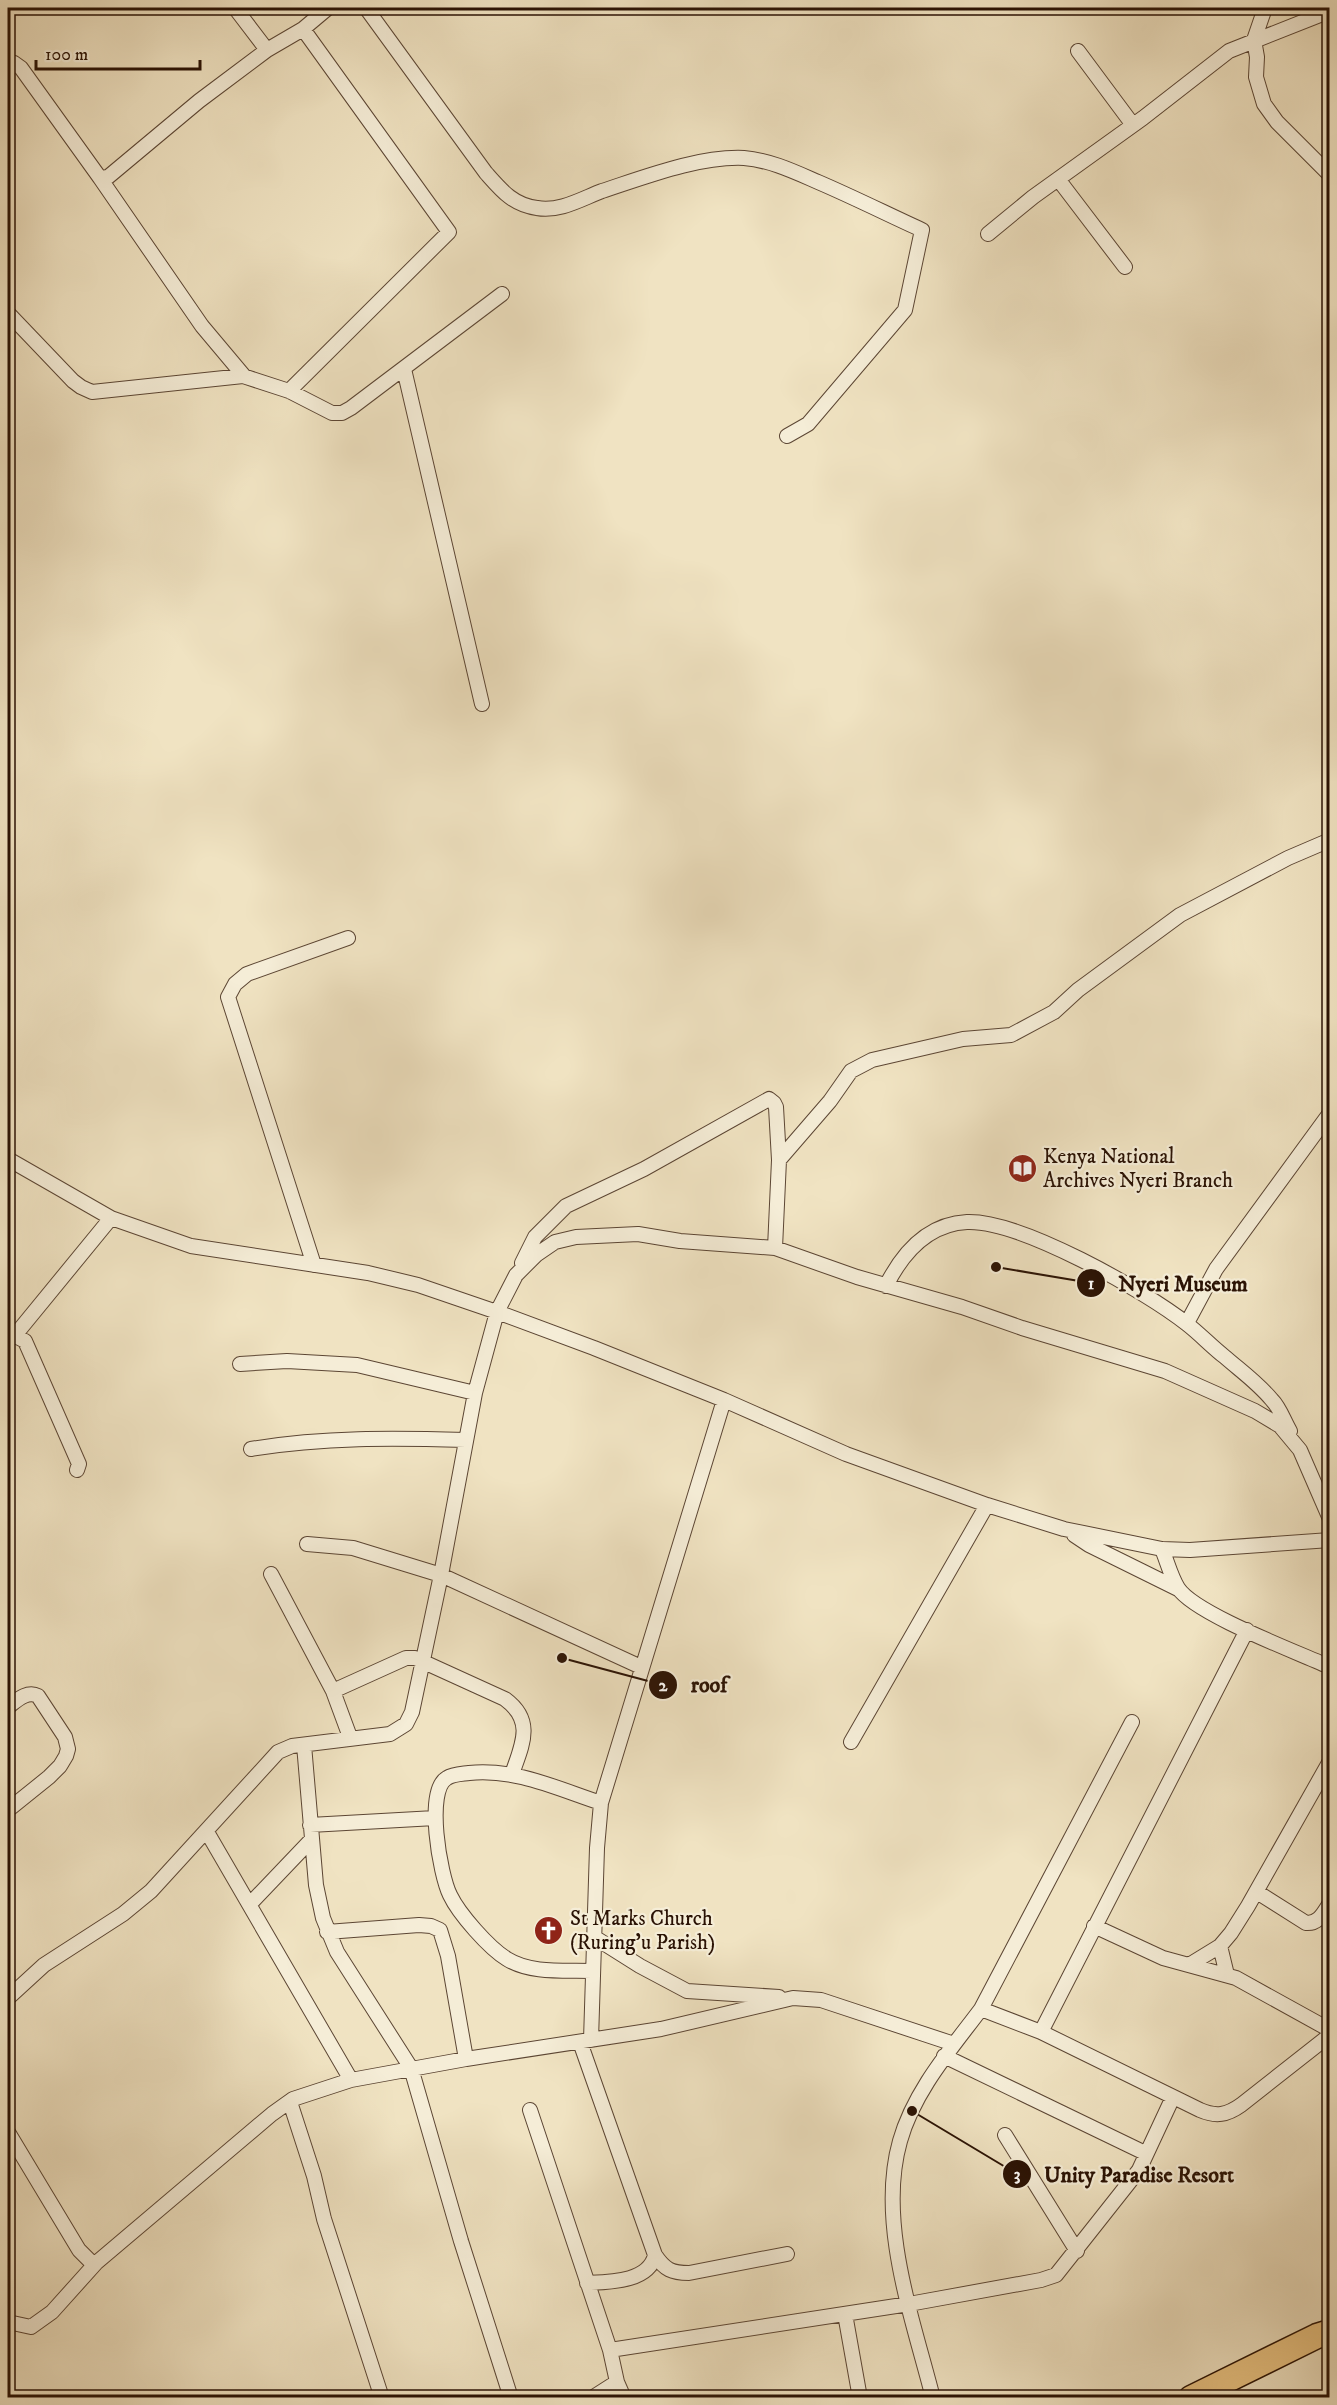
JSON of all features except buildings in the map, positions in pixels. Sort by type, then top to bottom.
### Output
[{"type":"highway","points":[[1191,2397],[1329,2332]]},
{"type":"street","points":[[235,8],[267,50]]},
{"type":"street","points":[[100,178],[116,172],[199,101],[267,50],[303,29],[328,8]]},
{"type":"street","points":[[366,8],[486,173],[506,196],[514,201],[537,208],[564,206],[688,165],[720,158],[747,158],[787,168],[922,230],[905,310],[808,424],[787,436]]},
{"type":"street","points":[[1265,8],[1254,40],[1257,57],[1256,77],[1264,105],[1277,122],[1329,175]]},
{"type":"street","points":[[988,234],[1229,51],[1329,11]]},
{"type":"street","points":[[289,390],[449,232],[303,29]]},
{"type":"street","points":[[1078,51],[1133,125]]},
{"type":"street","points":[[8,62],[21,68],[202,326],[244,376]]},
{"type":"street","points":[[1058,179],[1125,267]]},
{"type":"street","points":[[8,313],[73,381],[92,392],[244,376],[289,390],[332,413],[342,413],[502,294]]},
{"type":"street","points":[[404,369],[482,704]]},
{"type":"street","points":[[779,1160],[830,1101],[851,1071],[872,1060],[963,1038],[1011,1035],[1054,1011],[1078,990],[1180,915],[1329,840]]},
{"type":"street","points":[[314,1265],[228,998],[235,984],[247,974],[348,938]]},
{"type":"street","points":[[8,1998],[44,1965],[123,1914],[151,1891],[278,1752],[285,1748],[350,1737],[390,1734],[406,1724],[412,1712],[466,1440],[497,1312],[535,1237],[566,1206],[644,1169],[769,1099],[776,1107],[779,1160],[775,1248]]},
{"type":"street","points":[[1187,1323],[1216,1269],[1329,1113]]},
{"type":"street","points":[[8,1159],[111,1218],[192,1246],[368,1273],[418,1285],[497,1312],[724,1400],[846,1454],[987,1505],[1064,1529],[1162,1549],[1190,1550],[1329,1540]]},
{"type":"street","points":[[77,1470],[79,1464],[26,1341],[12,1333],[111,1218]]},
{"type":"street","points":[[886,1286],[902,1258],[923,1237],[943,1227],[967,1222],[999,1226],[1032,1238],[1106,1272],[1187,1323],[1273,1401],[1325,1495],[1329,1519]]},
{"type":"street","points":[[516,1275],[536,1255],[555,1242],[576,1237],[638,1234],[680,1241],[775,1248],[886,1286],[962,1307],[1022,1328],[1165,1371],[1255,1411],[1280,1426],[1300,1450]]},
{"type":"street","points":[[240,1364],[287,1361],[357,1365],[476,1394]]},
{"type":"street","points":[[656,1640],[724,1400]]},
{"type":"street","points":[[724,1400],[601,1803],[592,1971],[585,2041],[655,2255],[669,2271],[689,2273],[787,2254]]},
{"type":"street","points":[[251,1449],[296,1442],[342,1439],[466,1440]]},
{"type":"street","points":[[851,1742],[987,1505]]},
{"type":"street","points":[[1064,1529],[1089,1545],[1178,1589],[1208,1611],[1329,1666]]},
{"type":"street","points":[[307,1545],[353,1548],[441,1575],[641,1667]]},
{"type":"street","points":[[1162,1549],[1178,1589]]},
{"type":"street","points":[[271,1574],[333,1691],[350,1737]]},
{"type":"street","points":[[1041,2032],[1247,1630]]},
{"type":"street","points":[[333,1691],[411,1657],[505,1700],[516,1707],[524,1727],[523,1742],[512,1774]]},
{"type":"street","points":[[8,1707],[28,1695],[38,1696],[65,1737],[68,1749],[60,1766],[8,1810]]},
{"type":"street","points":[[933,2397],[909,2304],[891,2200],[894,2169],[904,2130],[917,2101],[944,2056],[981,2008],[1132,1722]]},
{"type":"street","points":[[304,1745],[316,1885],[327,1932],[337,1952],[411,2068],[461,2241],[511,2397]]},
{"type":"street","points":[[1189,1965],[1220,1946],[1257,1892],[1329,1761]]},
{"type":"street","points":[[592,1971],[530,1968],[506,1959],[492,1946],[449,1894],[435,1818],[437,1790],[440,1783],[448,1777],[488,1771],[512,1774],[601,1803]]},
{"type":"street","points":[[250,1904],[311,1832],[435,1818]]},
{"type":"street","points":[[207,1832],[351,2080]]},
{"type":"street","points":[[1257,1892],[1306,1923],[1312,1923],[1321,1918],[1329,1902]]},
{"type":"street","points":[[327,1932],[419,1925],[431,1926],[440,1930],[448,1956],[466,2059]]},
{"type":"street","points":[[1094,1926],[1163,1958],[1227,1975],[1257,1988],[1329,2030]]},
{"type":"street","points":[[594,1937],[640,1966],[687,1991],[821,2000],[954,2044]]},
{"type":"street","points":[[1220,1946],[1227,1975]]},
{"type":"street","points":[[8,2322],[32,2327],[52,2312],[96,2264],[237,2142],[293,2099],[351,2080],[411,2068],[661,2029],[796,1998]]},
{"type":"street","points":[[981,2008],[1041,2032],[1207,2113],[1225,2114],[1232,2111],[1329,2035]]},
{"type":"street","points":[[944,2056],[1145,2153]]},
{"type":"street","points":[[610,2350],[909,2304],[1050,2278],[1063,2269],[1139,2170],[1173,2097]]},
{"type":"street","points":[[290,2102],[314,2176],[324,2219],[382,2397]]},
{"type":"street","points":[[530,2110],[624,2397]]},
{"type":"street","points":[[8,2132],[79,2250],[96,2264]]},
{"type":"street","points":[[1005,2134],[1077,2251]]},
{"type":"street","points":[[587,2283],[637,2276],[650,2268],[655,2255]]},
{"type":"street","points":[[845,2314],[860,2397]]},
{"type":"street","points":[[592,2397],[618,2382]]},
{"type":"place","name":"Kenya National Archives Nyeri Branch","points":[[1022,1168]]},
{"type":"place","name":"Nyeri Museum","points":[[996,1267]]},
{"type":"place","name":"roof","points":[[562,1658]]},
{"type":"place","name":"St Marks Church (Ruring'u Parish)","points":[[549,1930]]},
{"type":"place","name":"Unity Paradise Resort","points":[[912,2111]]}]
